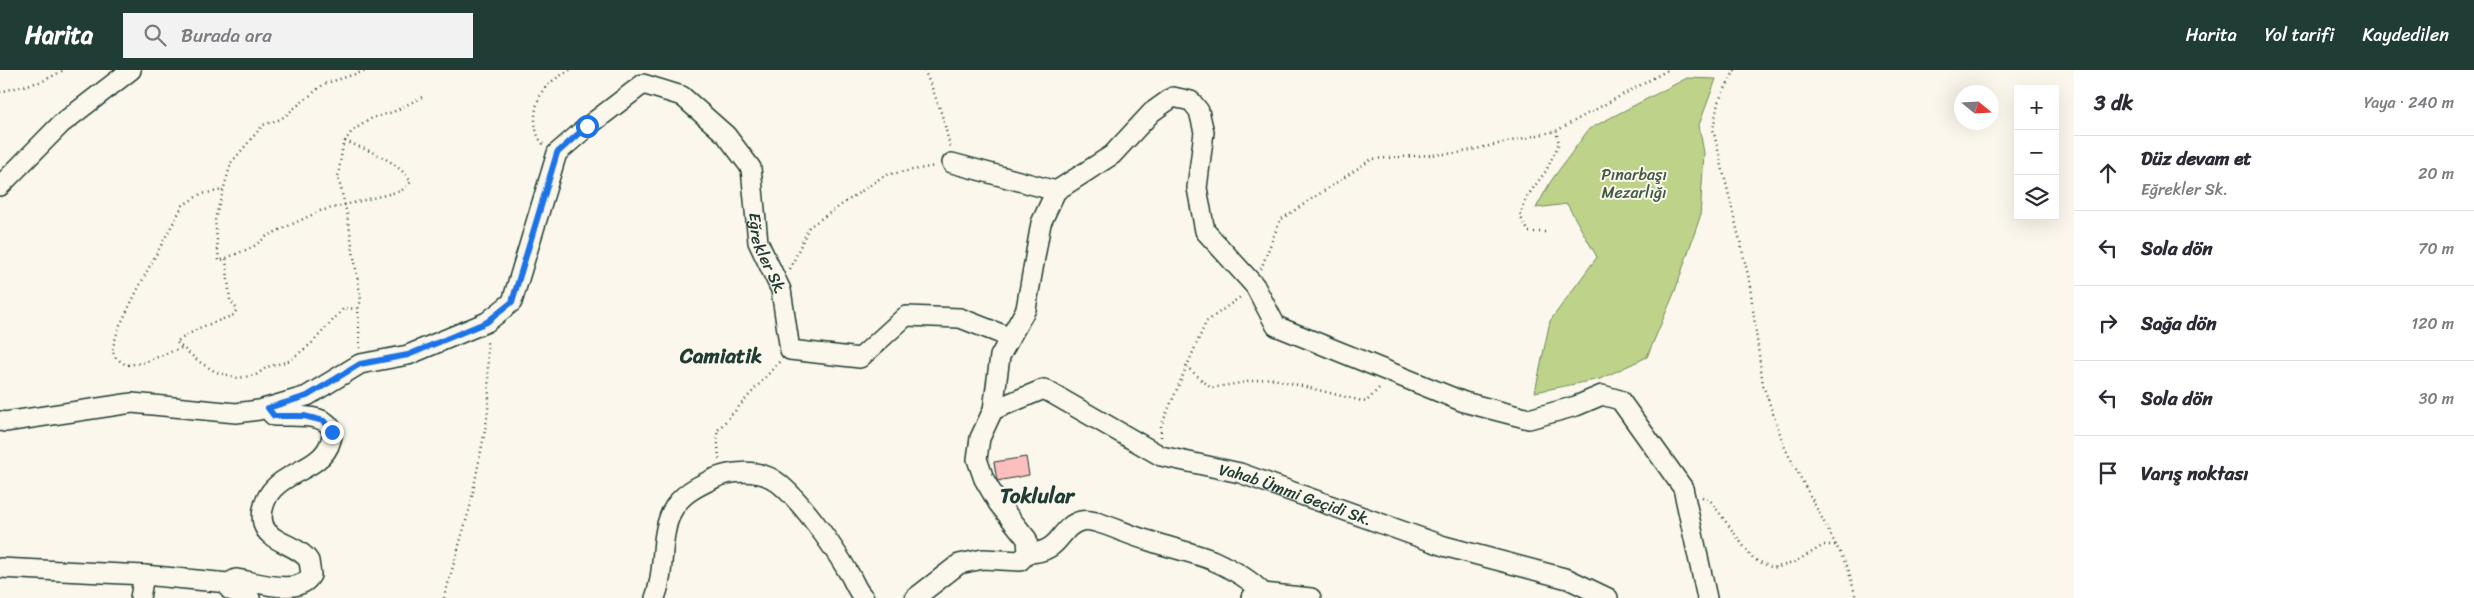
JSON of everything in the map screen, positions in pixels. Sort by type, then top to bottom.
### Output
[{"type":"street","points":[[0,186],[62,124],[131,70]]},
{"type":"street","name":"Eğrekler Sk.","points":[[557,153],[587,126],[643,84],[682,96],[726,135],[751,168],[758,242],[781,290],[790,350]]},
{"type":"street","points":[[1028,553],[1027,539],[998,503],[984,479],[977,459],[980,438],[993,410],[1000,356],[1026,309],[1041,223],[1056,191],[1112,155],[1152,112],[1173,97],[1191,101],[1199,111],[1204,132],[1197,188],[1205,231],[1255,286],[1276,326],[1464,402],[1529,419],[1576,406],[1602,395],[1620,400],[1683,488],[1708,598]]},
{"type":"street","points":[[0,421],[5,422],[132,403],[236,413],[268,408],[307,396],[360,364],[408,355],[487,322],[512,302],[557,153]]},
{"type":"street","points":[[952,163],[1056,191]]},
{"type":"street","points":[[790,350],[860,358],[906,316],[960,318],[1009,337]]},
{"type":"street","name":"Vahab Ümmi Geçidi Sk.","points":[[993,410],[1044,389],[1162,456],[1240,473],[1444,546],[1568,579],[1608,598]]},
{"type":"street","points":[[0,568],[144,575],[228,583],[236,579],[292,588],[302,585],[311,575],[307,557],[268,532],[263,524],[262,515],[266,499],[274,488],[321,456],[330,442],[332,432],[324,421],[304,416],[274,416],[268,408]]},
{"type":"street","points":[[655,598],[661,582],[664,532],[679,500],[688,492],[721,476],[740,472],[756,473],[771,478],[786,491],[812,520],[864,598]]},
{"type":"street","points":[[915,598],[959,564],[983,559],[1020,561],[1028,553],[1042,553],[1070,528],[1081,521],[1094,521],[1148,541],[1211,560],[1238,574],[1257,596],[1311,598]]},
{"type":"street","points":[[140,598],[144,575]]},
{"type":"street","points":[[228,583],[230,590],[250,598]]},
{"type":"path","points":[[0,92],[43,81],[64,70]]},
{"type":"path","points":[[345,141],[394,163],[403,170],[411,182],[400,191],[320,211],[267,236],[253,248],[219,261],[215,219],[231,163],[263,125],[281,119],[324,84],[368,70]]},
{"type":"path","points":[[557,153],[546,148],[539,140],[535,129],[536,114],[542,92],[556,78],[570,70]]},
{"type":"path","points":[[781,290],[808,227],[885,175],[952,163],[944,120],[937,97],[924,70]]},
{"type":"path","points":[[1162,456],[1161,426],[1206,322],[1255,286],[1280,220],[1372,159],[1458,153],[1556,131],[1668,70]]},
{"type":"path","points":[[1734,70],[1718,102],[1713,129],[1749,279],[1762,385],[1785,448],[1848,568],[1856,598]]},
{"type":"path","points":[[360,364],[358,309],[361,300],[345,204],[338,177],[345,141],[352,131],[372,118],[393,112],[424,96]]},
{"type":"path","points":[[1545,232],[1529,232],[1520,216],[1526,198],[1546,171],[1559,144],[1556,131]]},
{"type":"path","points":[[181,348],[142,363],[126,366],[116,358],[112,350],[119,328],[146,273],[184,205],[201,194],[223,190]]},
{"type":"path","points":[[226,259],[230,300],[237,308],[234,314],[226,319],[199,328],[176,342],[181,348],[216,372],[238,378],[256,374],[267,367],[289,361],[311,344],[344,308],[358,309]]},
{"type":"path","points":[[444,598],[470,507],[489,401],[487,322]]},
{"type":"path","points":[[721,476],[717,431],[790,350]]},
{"type":"path","points":[[1186,366],[1211,388],[1270,378],[1366,402],[1393,374]]},
{"type":"path","points":[[1683,488],[1710,500],[1753,560],[1773,568],[1793,563],[1824,545],[1836,545]]},
{"type":"green space","name":"Pınarbaşı Mezarlığı","points":[[1687,78],[1716,79],[1699,125],[1704,153],[1700,217],[1675,291],[1647,357],[1600,379],[1535,392],[1550,321],[1597,257],[1567,204],[1536,208],[1551,181],[1589,129]]},
{"type":"building","points":[[1026,457],[1029,475],[997,481],[994,462]]},
{"type":"district","name":"Camiatik","points":[[721,356]]},
{"type":"district","name":"Toklular","points":[[1037,496]]},
{"type":"route","points":[[332,432],[324,421],[316,418],[292,415],[274,416],[269,412],[268,408],[307,396],[360,364],[408,355],[487,322],[512,302],[557,153],[587,126]]}]
